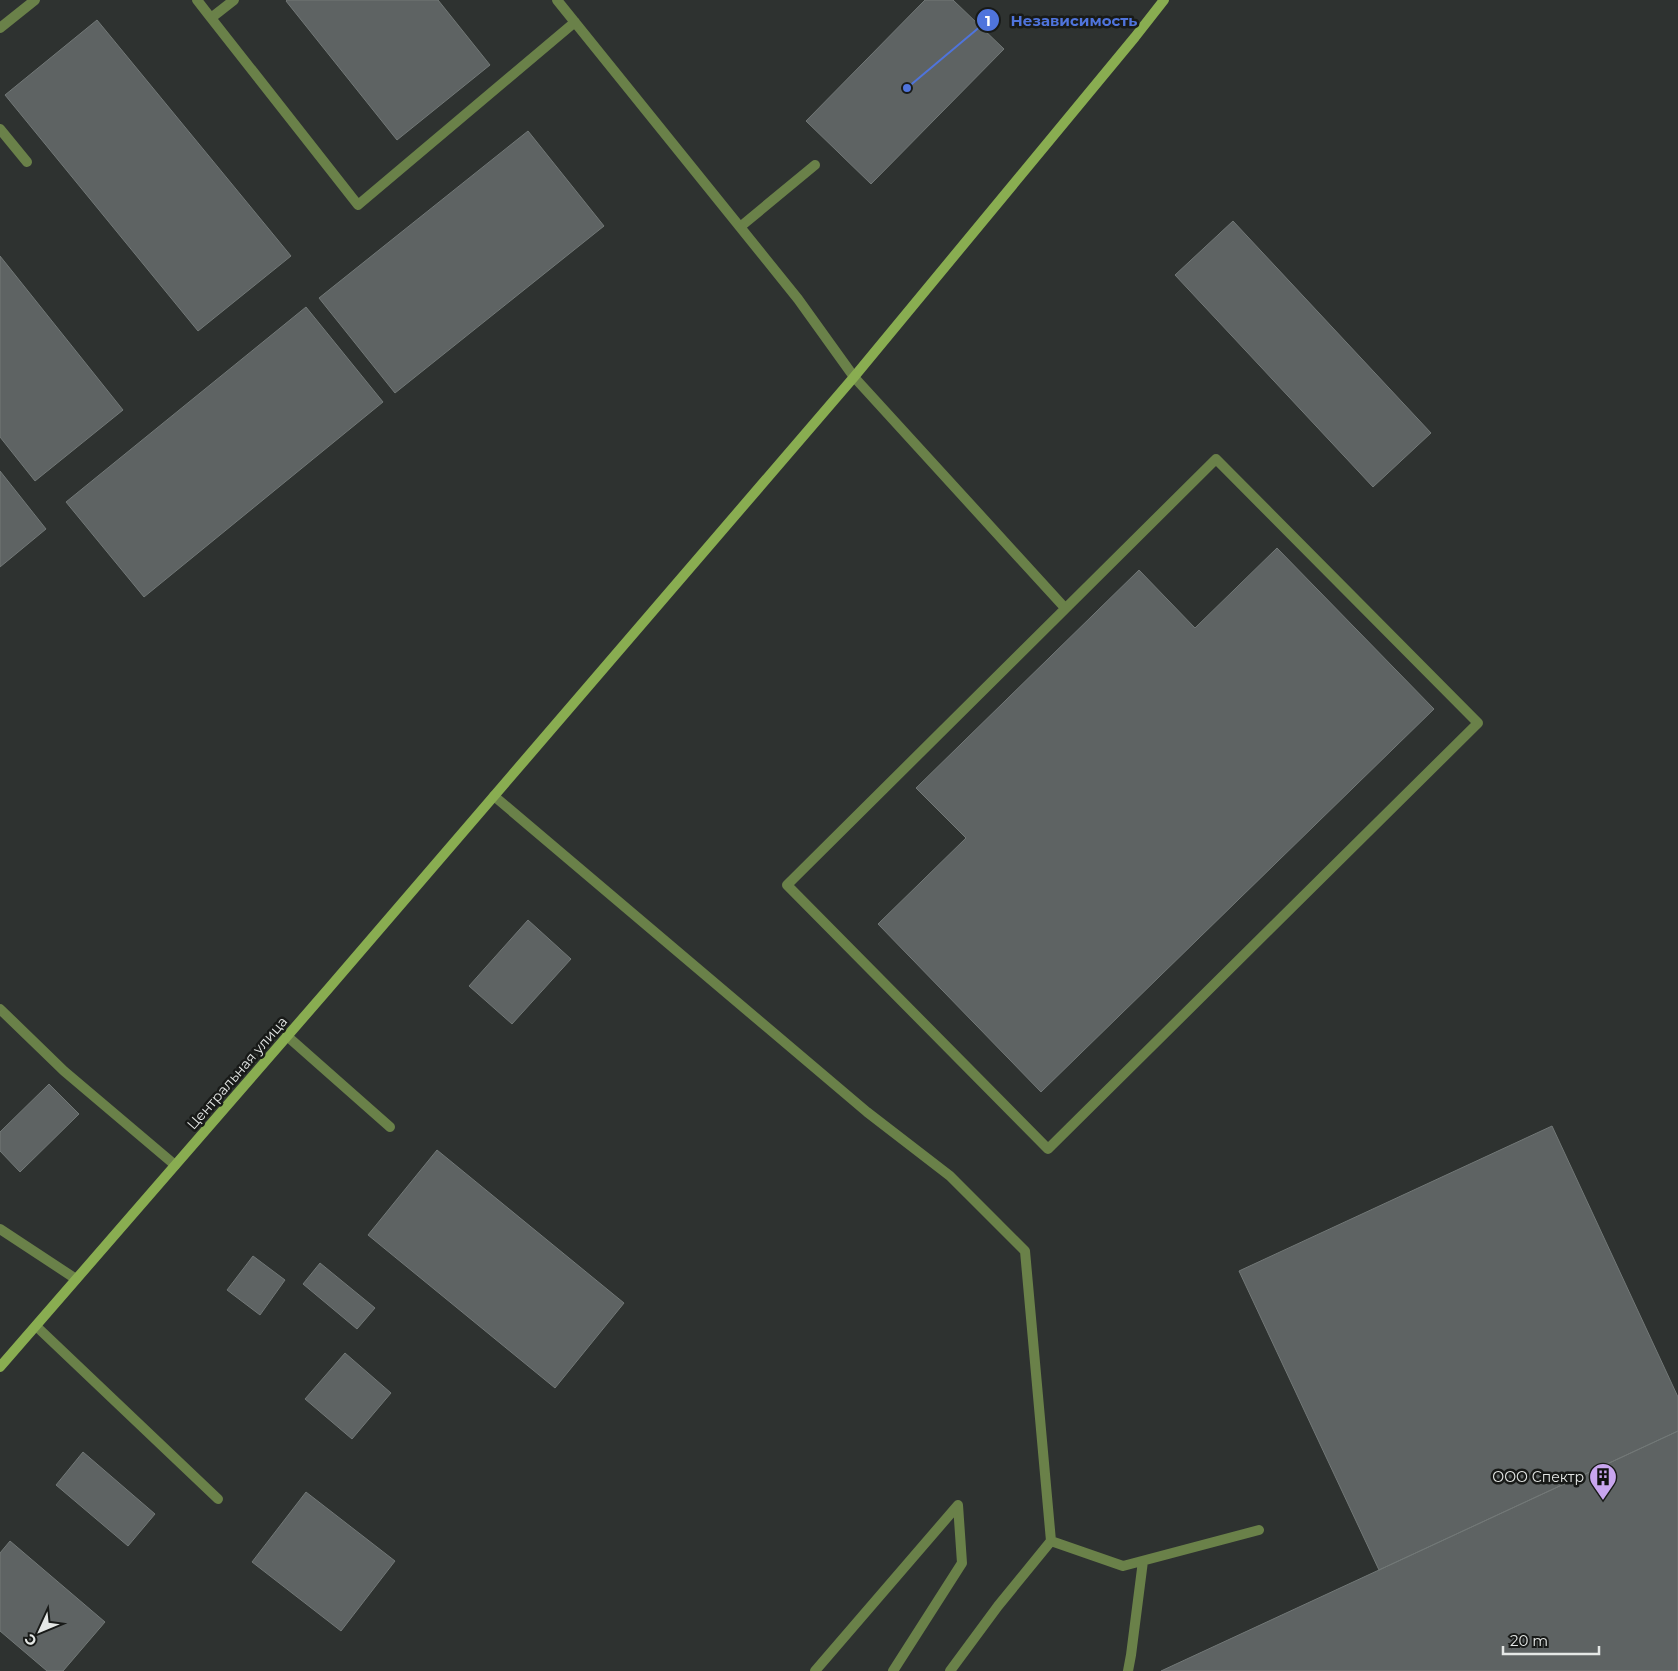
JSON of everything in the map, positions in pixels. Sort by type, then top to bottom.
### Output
[{"type":"main road","name":"Центральная улица","points":[[0,1367],[854,377],[1129,45],[1164,0]]},
{"type":"lane","points":[[0,28],[35,0]]},
{"type":"lane","points":[[197,0],[358,205],[575,22]]},
{"type":"lane","points":[[211,18],[234,0]]},
{"type":"lane","points":[[557,0],[798,299],[854,377],[1065,608]]},
{"type":"lane","points":[[0,129],[27,162]]},
{"type":"lane","points":[[740,227],[816,165]]},
{"type":"lane","points":[[1216,459],[1478,723],[1048,1148],[787,885],[1065,608],[1216,459]]},
{"type":"lane","points":[[494,796],[868,1112],[950,1176],[1025,1251],[1051,1541],[998,1606],[950,1671]]},
{"type":"lane","points":[[0,1009],[64,1071],[175,1165]]},
{"type":"lane","points":[[287,1036],[390,1127]]},
{"type":"lane","points":[[0,1229],[76,1279]]},
{"type":"lane","points":[[36,1326],[218,1499]]},
{"type":"lane","points":[[815,1671],[958,1505],[962,1563],[893,1671]]},
{"type":"lane","points":[[1051,1541],[1123,1566],[1259,1530]]},
{"type":"lane","points":[[1128,1671],[1132,1655],[1143,1560]]},
{"type":"building","points":[[287,0],[438,0],[490,65],[397,140]]},
{"type":"building","points":[[925,0],[953,0],[1004,49],[871,184],[806,121]]},
{"type":"building","points":[[97,20],[291,256],[198,331],[5,95]]},
{"type":"building","points":[[528,131],[604,226],[395,393],[319,298]]},
{"type":"building","points":[[1233,221],[1431,433],[1373,487],[1175,275]]},
{"type":"building","points":[[0,256],[123,410],[35,481],[0,437]]},
{"type":"building","points":[[306,307],[383,402],[144,597],[66,502]]},
{"type":"building","points":[[0,471],[46,529],[0,567]]},
{"type":"building","points":[[1277,548],[1434,709],[1041,1092],[878,924],[966,838],[916,788],[1139,570],[1195,628]]},
{"type":"building","points":[[528,920],[571,959],[512,1024],[469,986]]},
{"type":"building","points":[[49,1084],[79,1114],[20,1172],[0,1151],[0,1132]]},
{"type":"building","points":[[1552,1126],[1678,1397],[1678,1431],[1379,1570],[1239,1271]]},
{"type":"building","points":[[437,1150],[624,1303],[555,1388],[368,1235]]},
{"type":"building","points":[[253,1256],[285,1280],[260,1315],[227,1290]]},
{"type":"building","points":[[320,1263],[375,1308],[357,1329],[303,1284]]},
{"type":"building","points":[[345,1353],[391,1393],[352,1439],[305,1399]]},
{"type":"building","name":"ООО Спектр","points":[[1678,1431],[1678,1671],[1161,1671],[1379,1570]]},
{"type":"building","points":[[83,1452],[155,1514],[128,1546],[56,1485]]},
{"type":"building","points":[[306,1492],[395,1561],[341,1631],[252,1562]]},
{"type":"building","points":[[10,1541],[105,1622],[63,1671],[47,1671],[0,1631],[0,1553]]},
{"type":"place","name":"Независимость","points":[[907,88]]},
{"type":"place","name":"ООО Спектр","points":[[1603,1501]]}]
